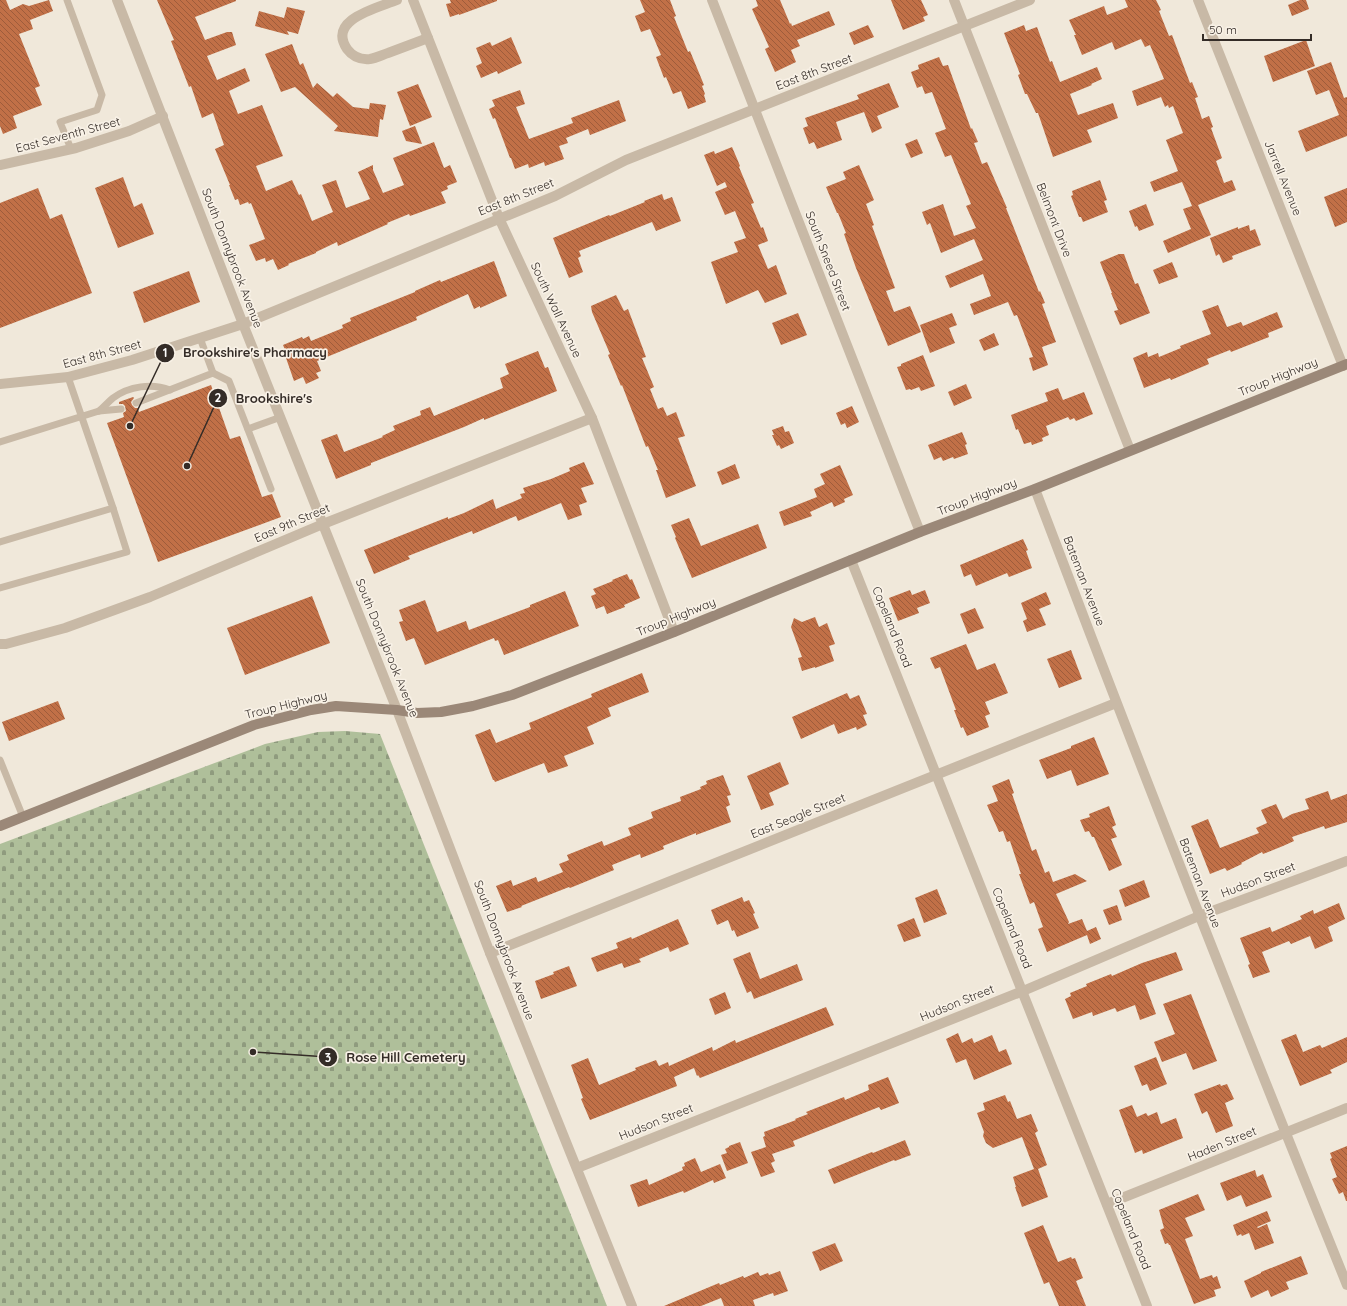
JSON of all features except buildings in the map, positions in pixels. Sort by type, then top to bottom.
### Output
[{"type":"main road","name":"Troup Highway","points":[[0,826],[254,725],[311,710],[336,706],[397,710],[417,713],[441,712],[473,706],[512,695],[674,632],[920,532],[1035,489],[1345,365]]},
{"type":"street","name":"South Donnybrook Avenue","points":[[117,0],[243,324],[397,710],[490,953],[632,1306]]},
{"type":"street","points":[[397,0],[358,15],[347,23],[342,32],[344,44],[352,55],[360,59],[372,59],[428,38]]},
{"type":"street","name":"South Wall Avenue","points":[[414,0],[499,218],[592,418],[674,632]]},
{"type":"street","name":"South Sneed Street","points":[[712,0],[920,532]]},
{"type":"street","name":"Belmont Drive","points":[[954,0],[1130,450]]},
{"type":"street","name":"East 8th Street","points":[[0,384],[41,381],[68,377],[132,360],[243,324],[555,196],[626,160],[1030,0]]},
{"type":"street","name":"Jarrell Avenue","points":[[1198,0],[1345,365]]},
{"type":"street","name":"East Seventh Street","points":[[0,165],[71,149],[129,131],[163,116]]},
{"type":"street","name":"East 9th Street","points":[[0,644],[6,644],[65,628],[150,597],[323,524],[592,418]]},
{"type":"street","name":"Bateman Avenue","points":[[1035,489],[1199,916],[1347,1285]]},
{"type":"street","name":"Copeland Road","points":[[851,560],[1147,1306]]},
{"type":"street","name":"East Seagle Street","points":[[490,953],[1116,703]]},
{"type":"street","name":"Hudson Street","points":[[577,1168],[1023,991],[1199,916],[1347,861]]},
{"type":"street","name":"Haden Street","points":[[1106,1204],[1347,1108]]},
{"type":"lane","points":[[67,0],[102,95],[97,110],[60,122],[71,149]]},
{"type":"lane","points":[[200,338],[213,373]]},
{"type":"lane","points":[[136,403],[213,373],[229,380],[271,489]]},
{"type":"lane","points":[[0,588],[127,552],[68,377]]},
{"type":"lane","points":[[99,411],[113,398],[140,386],[160,386],[170,390]]},
{"type":"lane","points":[[0,442],[99,411],[121,408]]},
{"type":"lane","points":[[248,430],[281,417]]},
{"type":"lane","points":[[0,542],[113,508]]},
{"type":"lane","points":[[0,760],[23,817]]},
{"type":"green space","points":[[345,731],[380,734],[607,1306],[0,1306],[0,844],[265,744],[318,732]]},
{"type":"place","name":"Brookshire's Pharmacy","points":[[130,426]]},
{"type":"place","name":"Brookshire's","points":[[187,466]]},
{"type":"place","name":"Rose Hill Cemetery","points":[[253,1052]]}]
